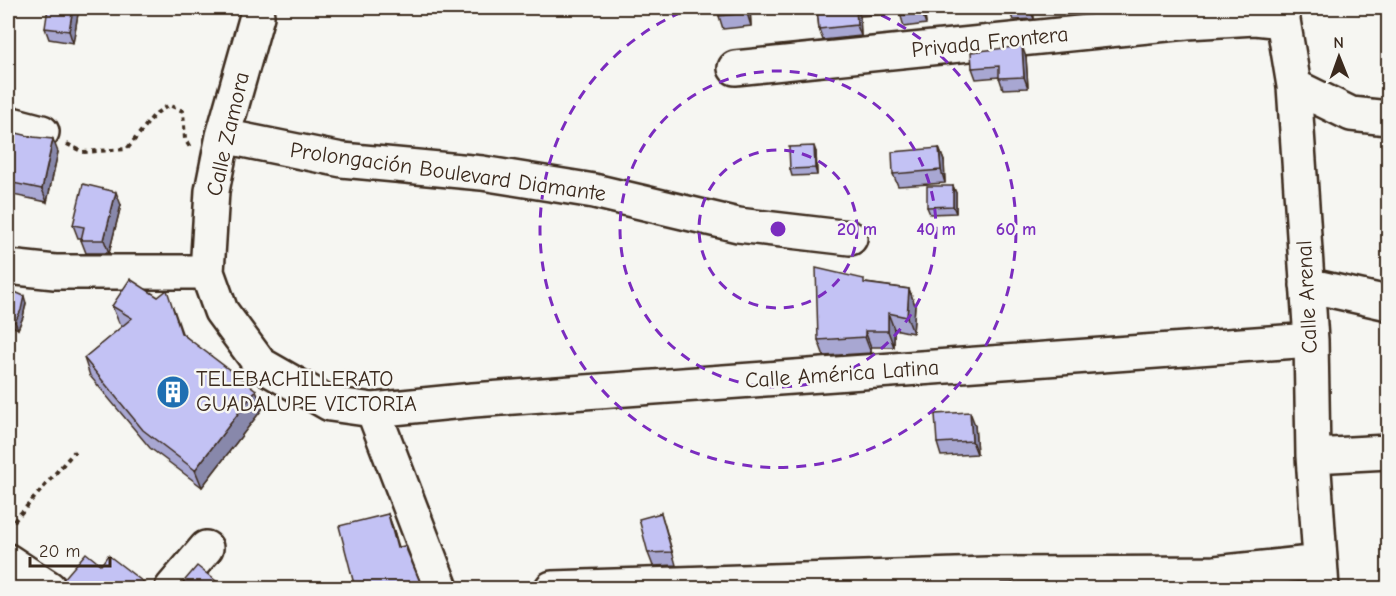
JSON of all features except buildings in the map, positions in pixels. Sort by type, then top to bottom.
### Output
[{"type":"street","name":"Calle Zamora","points":[[256,8],[257,16],[220,150],[212,191],[207,272],[221,311],[260,364],[330,404],[373,411]]},
{"type":"street","name":"Privada Frontera","points":[[735,68],[1281,14]]},
{"type":"street","name":"Calle Arenal","points":[[1281,14],[1294,86],[1311,340],[1312,456],[1321,575]]},
{"type":"street","points":[[1294,86],[1351,114],[1389,118]]},
{"type":"street","points":[[8,123],[42,132]]},
{"type":"street","name":"Prolongación Boulevard Diamante","points":[[220,150],[482,173],[594,191],[738,225],[850,238]]},
{"type":"street","points":[[8,267],[55,272],[207,272]]},
{"type":"street","points":[[1307,285],[1389,303]]},
{"type":"street","name":"Calle América Latina","points":[[373,411],[473,400],[1311,340]]},
{"type":"street","points":[[373,411],[441,588]]},
{"type":"street","points":[[1312,456],[1389,452]]},
{"type":"street","points":[[172,588],[206,548]]},
{"type":"street","points":[[8,561],[49,588]]},
{"type":"street","points":[[552,588],[987,581],[1215,573],[1321,575]]},
{"type":"path","points":[[42,132],[83,152],[127,149],[155,114],[169,105],[183,111],[185,139],[190,149],[220,150]]},
{"type":"path","points":[[8,528],[75,451]]},
{"type":"place","name":"TELEBACHILLERATO GUADALUPE VICTORIA","points":[[173,392]]}]
